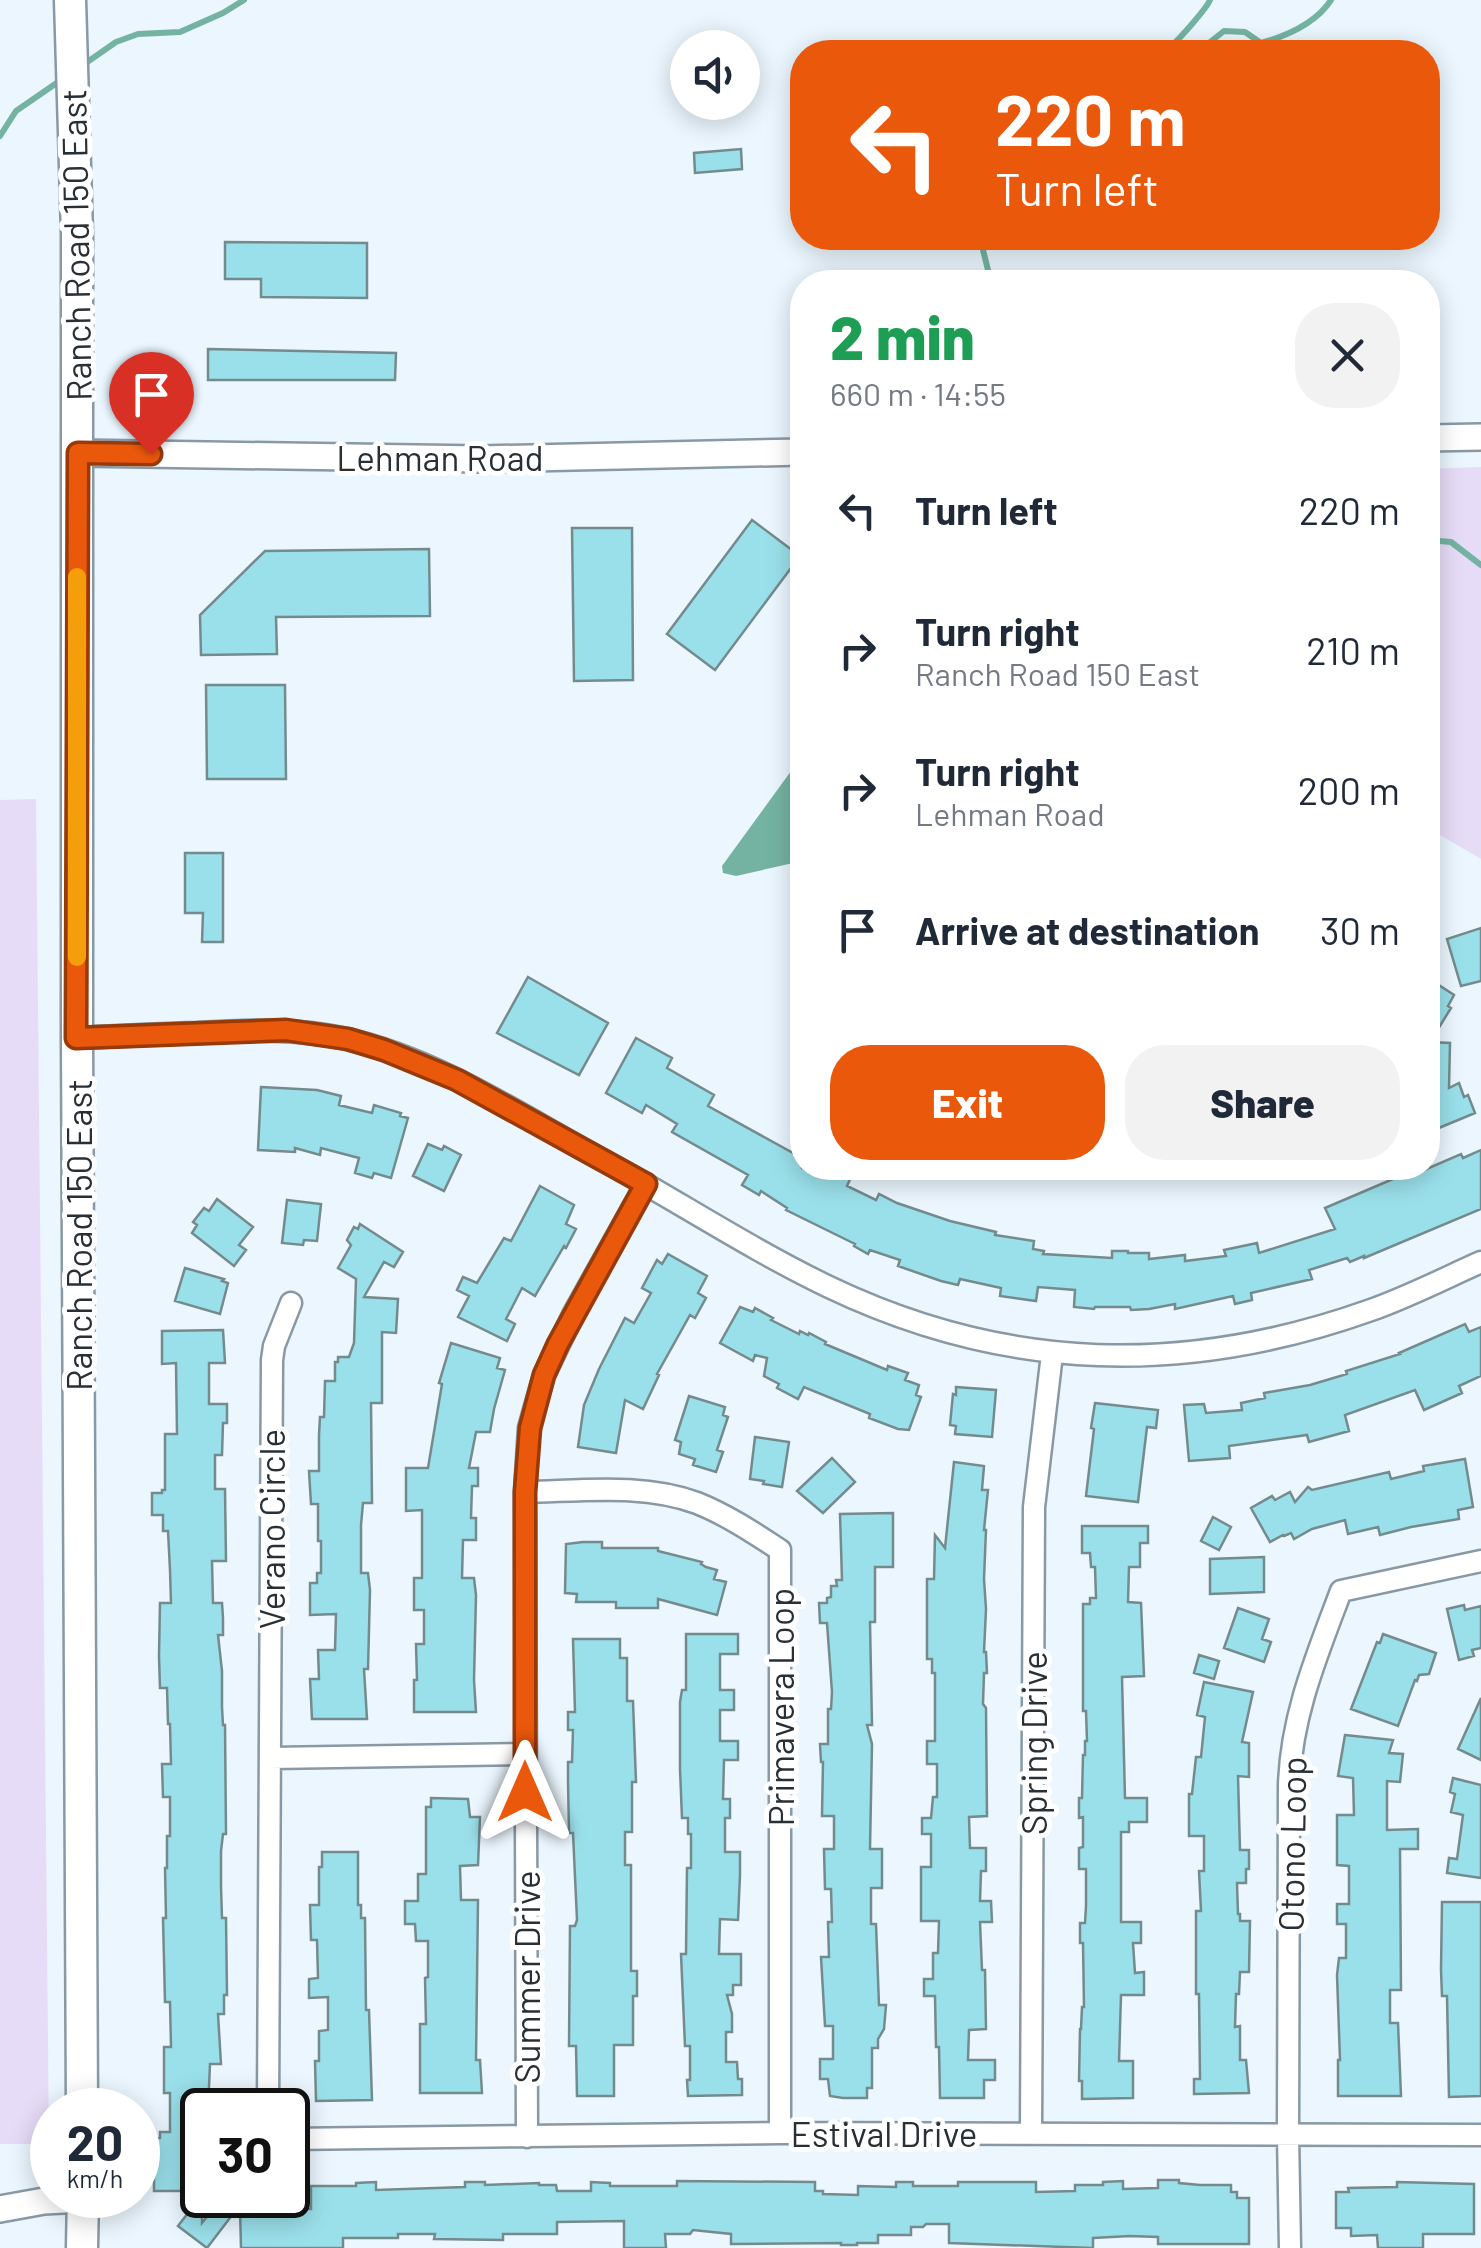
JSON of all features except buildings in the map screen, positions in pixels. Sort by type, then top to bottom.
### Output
[{"type":"main road","name":"Ranch Road 150 East","points":[[70,0],[78,234],[76,1038],[82,2088]]},
{"type":"main road","points":[[82,2218],[82,2248]]},
{"type":"street","points":[[1440,438],[1481,437]]},
{"type":"street","name":"Lehman Road","points":[[78,453],[480,459],[790,452]]},
{"type":"street","points":[[76,1038],[286,1030],[348,1039],[384,1050],[457,1080],[792,1268],[866,1304],[958,1335],[1052,1354],[1154,1356],[1210,1351],[1281,1337],[1376,1308],[1481,1262]]},
{"type":"street","name":"Summer Drive","points":[[527,2137],[525,1492],[530,1428],[544,1375],[646,1184]]},
{"type":"street","name":"Verano Circle","points":[[268,2088],[272,1360],[291,1303]]},
{"type":"street","name":"Spring Drive","points":[[1032,2134],[1034,1506],[1052,1354]]},
{"type":"street","name":"Primavera Loop","points":[[525,1492],[616,1490],[671,1495],[727,1517],[780,1550],[780,2133]]},
{"type":"street","name":"Otono Loop","points":[[1290,2248],[1288,1785],[1306,1684],[1341,1591],[1481,1561]]},
{"type":"street","points":[[271,1758],[525,1754]]},
{"type":"street","name":"Estival Drive","points":[[310,2140],[780,2133],[1481,2135]]},
{"type":"street","points":[[0,2209],[30,2203]]},
{"type":"shaded area","points":[[1481,467],[1481,859],[1440,835],[1440,469]]},
{"type":"shaded area","points":[[790,772],[790,864],[736,876],[723,873],[722,866]]},
{"type":"shaded area","points":[[36,799],[48,2088],[30,2088],[30,2144],[0,2144],[0,800]]},
{"type":"waterway","points":[[83,65],[116,42],[138,34],[180,32],[244,0]]},
{"type":"waterway","points":[[1177,40],[1210,0]]},
{"type":"waterway","points":[[1270,40],[1300,28],[1331,0]]},
{"type":"waterway","points":[[1213,40],[1224,31],[1245,32],[1257,40]]},
{"type":"waterway","points":[[0,136],[16,111],[61,80]]},
{"type":"waterway","points":[[983,250],[988,270]]},
{"type":"waterway","points":[[1440,541],[1451,542],[1481,565]]},
{"type":"slow traffic","points":[[77,577],[77,957]]},
{"type":"route","points":[[151,454],[78,453],[76,1038],[286,1030],[348,1039],[426,1065],[457,1080],[646,1184],[558,1344],[535,1402],[526,1453],[525,1492],[525,1792]]}]
